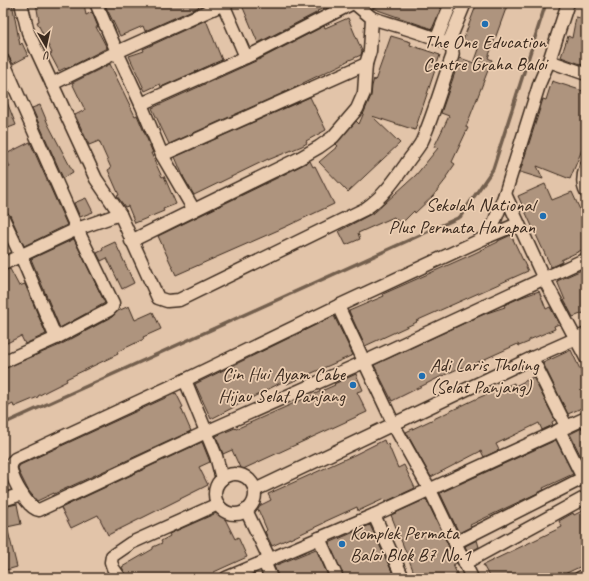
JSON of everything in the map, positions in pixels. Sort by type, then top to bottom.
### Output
[{"type":"street","points":[[21,3],[28,32],[96,179],[120,214],[158,298],[163,301],[173,302],[179,300],[365,209],[377,201],[421,141],[452,57],[451,47],[437,38],[372,18],[354,3],[246,57],[141,104]]},
{"type":"street","points":[[96,3],[162,155],[194,210]]},
{"type":"street","points":[[437,38],[451,3]]},
{"type":"street","points":[[448,44],[465,3]]},
{"type":"street","points":[[489,236],[505,194],[534,100],[549,61],[568,3]]},
{"type":"street","points":[[52,84],[117,52],[225,4],[246,57]]},
{"type":"street","points":[[131,241],[300,158],[319,147],[333,136],[357,109],[364,94],[366,64],[370,51],[372,18]]},
{"type":"street","points":[[3,61],[77,229],[112,299],[113,305],[109,310],[56,338],[3,362]]},
{"type":"street","points":[[549,61],[586,74]]},
{"type":"street","points":[[162,155],[366,64]]},
{"type":"street","points":[[586,167],[584,188],[586,192]]},
{"type":"street","points":[[505,194],[544,279],[581,336],[586,358]]},
{"type":"street","points":[[3,264],[77,229],[120,214]]},
{"type":"street","points":[[3,218],[56,338]]},
{"type":"street","points":[[518,224],[338,306],[185,380],[15,459],[11,465],[8,477],[33,508],[40,510],[206,432],[364,362],[586,259]]},
{"type":"street","points":[[338,306],[394,423],[430,490],[472,578]]},
{"type":"street","points":[[254,490],[581,336]]},
{"type":"street","points":[[454,543],[583,478],[532,358]]},
{"type":"street","points":[[185,380],[216,456],[222,479]]},
{"type":"street","points":[[226,578],[374,515],[586,418]]},
{"type":"street","points":[[230,475],[240,475],[244,476],[251,482],[254,490],[254,499],[246,510],[237,514],[226,512],[218,504],[215,491],[222,479],[230,475]]},
{"type":"street","points":[[3,500],[22,494]]},
{"type":"street","points":[[465,563],[586,497]]},
{"type":"street","points":[[120,578],[112,565],[112,556],[115,553],[131,543],[218,504]]},
{"type":"street","points":[[246,510],[267,561],[271,578]]},
{"type":"street","points":[[374,515],[403,578]]},
{"type":"street","points":[[319,538],[337,578]]},
{"type":"street","points":[[580,578],[586,576]]},
{"type":"building","points":[[3,3],[12,3],[20,45],[22,43],[28,56],[13,64],[8,55],[3,54]]},
{"type":"building","points":[[36,3],[84,3],[86,15],[92,12],[98,27],[96,27],[107,48],[66,69],[65,68],[59,71],[50,54],[52,53],[37,22],[39,21]]},
{"type":"building","points":[[110,3],[197,3],[199,7],[145,31],[143,26],[120,36],[105,5]]},
{"type":"building","points":[[241,3],[336,4],[317,11],[318,12],[258,43]]},
{"type":"building","points":[[384,3],[433,3],[442,6],[432,29],[372,8]]},
{"type":"building","points":[[477,3],[508,3],[488,58],[492,60],[466,127],[468,128],[452,162],[455,164],[446,177],[447,178],[433,196],[415,213],[414,211],[401,224],[394,217],[358,233],[360,239],[346,245],[339,231],[375,212],[416,175],[438,148],[434,147],[449,116],[441,113],[460,58],[474,63],[479,49],[462,43]]},
{"type":"building","points":[[576,17],[586,19],[586,66],[561,57],[568,36],[572,38]]},
{"type":"building","points":[[348,18],[362,51],[361,55],[303,84],[169,144],[152,108],[258,60],[324,26],[325,28]]},
{"type":"building","points":[[206,20],[222,60],[161,87],[160,84],[145,91],[129,56],[144,51],[143,49]]},
{"type":"building","points":[[391,36],[411,42],[410,45],[440,55],[415,130],[372,116],[400,143],[348,192],[319,162],[338,146],[336,144],[356,121],[359,124],[371,96],[374,79],[375,81]]},
{"type":"building","points":[[110,64],[135,116],[137,115],[153,153],[151,153],[162,177],[164,176],[176,204],[163,209],[164,211],[135,223],[128,206],[125,207],[117,196],[119,195],[108,170],[111,168],[99,141],[89,145],[75,115],[85,110],[72,83]]},
{"type":"building","points":[[552,81],[586,92],[586,140],[570,179],[537,166],[543,179],[520,172],[543,99],[546,100]]},
{"type":"building","points":[[3,92],[16,125],[3,130]]},
{"type":"building","points":[[310,97],[326,130],[306,141],[307,143],[302,146],[268,159],[194,195],[184,178],[175,157]]},
{"type":"building","points":[[40,105],[48,124],[73,172],[63,178],[32,108]]},
{"type":"building","points":[[30,142],[67,225],[24,246],[10,215],[3,211],[3,171],[10,167],[4,155]]},
{"type":"building","points":[[310,161],[313,167],[315,166],[334,204],[176,275],[158,236]]},
{"type":"building","points":[[545,184],[552,200],[572,192],[586,223],[586,248],[561,260],[562,262],[551,267],[518,196]]},
{"type":"building","points":[[86,198],[93,212],[80,217],[74,203]]},
{"type":"building","points":[[511,235],[528,271],[416,321],[417,322],[365,346],[349,311],[384,296],[383,294],[473,254]]},
{"type":"building","points":[[74,239],[105,303],[60,328],[31,259]]},
{"type":"building","points":[[115,242],[134,283],[122,289],[107,258],[101,261],[97,253],[103,250],[102,248]]},
{"type":"building","points":[[586,268],[586,312],[573,317],[564,300],[557,281]]},
{"type":"building","points":[[10,269],[19,286],[25,284],[46,334],[25,344],[21,336],[3,345],[3,271]]},
{"type":"building","points":[[539,291],[546,309],[550,307],[559,324],[554,326],[555,329],[529,340],[529,342],[519,346],[518,344],[463,369],[462,367],[392,401],[374,365],[484,314],[505,307],[504,305]]},
{"type":"building","points":[[129,306],[135,320],[153,312],[161,329],[143,337],[144,339],[117,352],[118,354],[66,379],[67,381],[38,397],[14,407],[13,404],[3,409],[3,369],[60,345],[112,317],[118,311]]},
{"type":"building","points":[[334,316],[353,355],[287,384],[286,380],[211,419],[195,384]]},
{"type":"building","points":[[571,350],[586,382],[586,406],[568,414],[543,363]]},
{"type":"building","points":[[356,374],[363,390],[357,392],[367,412],[241,470],[232,450],[223,454],[216,436],[235,428],[236,429],[335,385],[334,384]]},
{"type":"building","points":[[533,377],[555,420],[552,422],[553,425],[542,430],[539,423],[496,444],[499,450],[484,457],[481,451],[431,477],[406,432],[478,398],[514,383],[515,386]]},
{"type":"building","points":[[176,393],[183,407],[181,408],[191,431],[37,501],[28,490],[19,472],[18,468],[20,465]]},
{"type":"building","points":[[586,426],[586,467],[570,434]]},
{"type":"building","points":[[384,440],[386,445],[388,444],[398,468],[404,465],[415,488],[385,502],[384,499],[358,511],[357,507],[272,546],[265,532],[267,530],[257,507],[271,500],[268,494]]},
{"type":"building","points":[[556,440],[573,474],[543,488],[544,490],[470,525],[471,527],[459,533],[440,493]]},
{"type":"building","points":[[202,442],[210,462],[199,467],[208,485],[108,535],[98,515],[71,528],[61,508]]},
{"type":"building","points":[[426,499],[457,563],[453,565],[459,578],[416,578],[391,515]]},
{"type":"building","points":[[17,504],[21,524],[7,527],[17,567],[3,571],[3,507]]},
{"type":"building","points":[[586,509],[586,564],[556,578],[490,578],[483,565],[562,527],[559,521],[573,513],[574,515]]},
{"type":"building","points":[[221,511],[235,539],[238,537],[247,557],[214,572],[217,578],[127,578],[122,567],[153,549],[153,547],[162,543],[161,541],[170,536],[169,534]]},
{"type":"building","points":[[370,525],[395,578],[344,578],[329,543]]},
{"type":"building","points":[[477,540],[479,547],[468,553],[465,546]]},
{"type":"building","points":[[316,549],[329,578],[279,578],[274,566]]},
{"type":"waterway","points":[[3,424],[460,217],[493,169],[546,3]]},
{"type":"place","name":"The One Education Centre Graha Baloi","points":[[485,24]]},
{"type":"place","name":"Sekolah National Plus Permata Harapan","points":[[543,216]]},
{"type":"place","name":"Adi Laris Tholing (Selat Panjang)","points":[[422,376]]},
{"type":"place","name":"Cin Hui Ayam Cabe Hijau Selat Panjang","points":[[353,385]]},
{"type":"place","name":"Komplek Permata Baloi Blok B7 No.1","points":[[342,544]]}]
